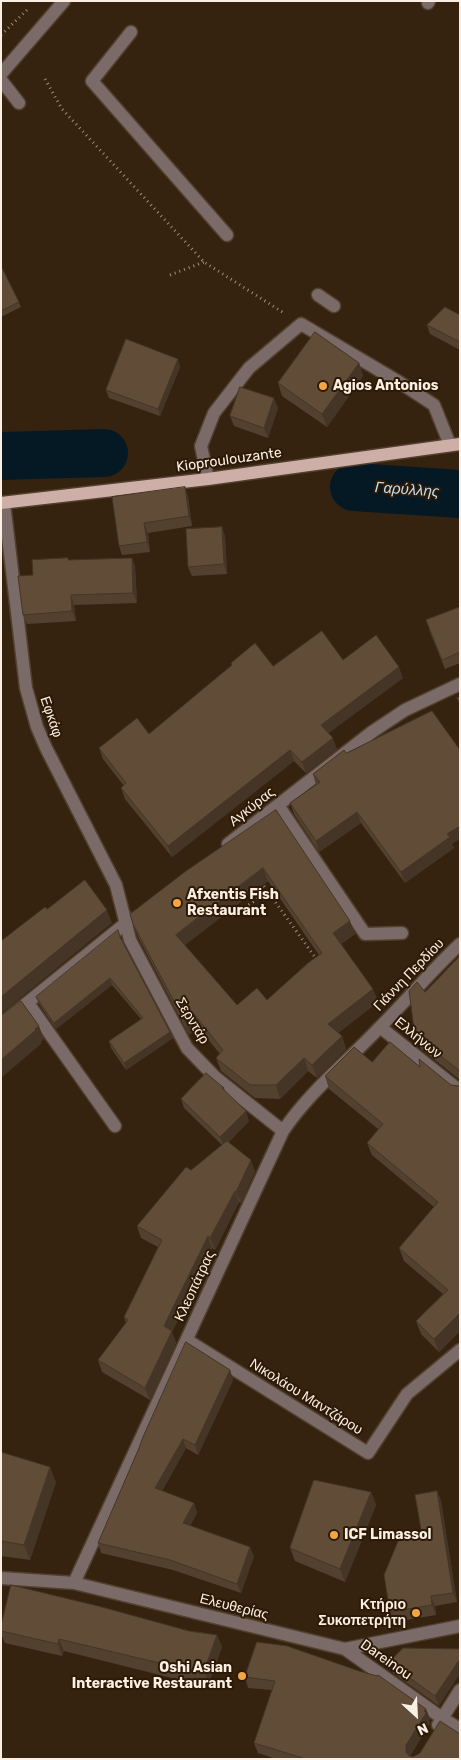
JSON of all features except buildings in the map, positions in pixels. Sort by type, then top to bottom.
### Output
[{"type":"main road","name":"Kioproulouzante","points":[[3,503],[208,479],[455,445]]},
{"type":"street","points":[[1,74],[64,1]]},
{"type":"street","points":[[131,32],[92,81],[227,235]]},
{"type":"street","points":[[1,80],[19,103]]},
{"type":"street","points":[[318,295],[334,306]]},
{"type":"street","points":[[208,479],[201,446],[214,413],[249,368],[301,324],[434,405],[455,445]]},
{"type":"street","name":"Εφκάφ","points":[[3,503],[26,688],[37,726],[46,748],[116,885],[125,923]]},
{"type":"street","name":"Αγκύρας","points":[[218,851],[372,732],[405,710],[460,684]]},
{"type":"street","points":[[278,805],[365,934],[402,933]]},
{"type":"street","points":[[1,1024],[140,912]]},
{"type":"street","name":"Σερντάρ","points":[[125,923],[130,940],[188,1048],[215,1077],[283,1132]]},
{"type":"street","name":"Γιάννη Περδίου","points":[[380,1027],[433,969],[460,944]]},
{"type":"street","points":[[28,1002],[115,1126]]},
{"type":"street","name":"Κλεοπάτρας","points":[[74,1584],[283,1132],[295,1113],[311,1095],[380,1027]]},
{"type":"street","name":"Ελλήνων","points":[[380,1027],[460,1091]]},
{"type":"street","name":"Νικολάου Μαντζάρου","points":[[187,1340],[368,1453],[407,1394],[459,1351]]},
{"type":"street","name":"Ελευθερίας","points":[[1,1578],[74,1584],[345,1649],[460,1626]]},
{"type":"street","name":"Dareinou","points":[[345,1649],[460,1729]]},
{"type":"street","points":[[432,1734],[460,1690]]},
{"type":"path","points":[[1,35],[29,8]]},
{"type":"path","points":[[45,80],[62,109],[204,262],[301,324]]},
{"type":"path","points":[[170,275],[204,262]]},
{"type":"path","points":[[258,877],[320,964]]},
{"type":"path","points":[[232,916],[268,892]]},
{"type":"waterway","name":"Γαρύλλης","points":[[1,456],[104,453]]},
{"type":"waterway","name":"Γαρύλλης","points":[[354,487],[460,494]]},
{"type":"place","name":"Agios Antonios","points":[[323,386]]},
{"type":"place","name":"Afxentis Fish Restaurant","points":[[177,903]]},
{"type":"place","name":"ICF Limassol","points":[[334,1535]]},
{"type":"place","name":"Κτήριο Συκοπετρήτη","points":[[416,1613]]},
{"type":"place","name":"Oshi Asian Interactive Restaurant","points":[[242,1676]]}]
